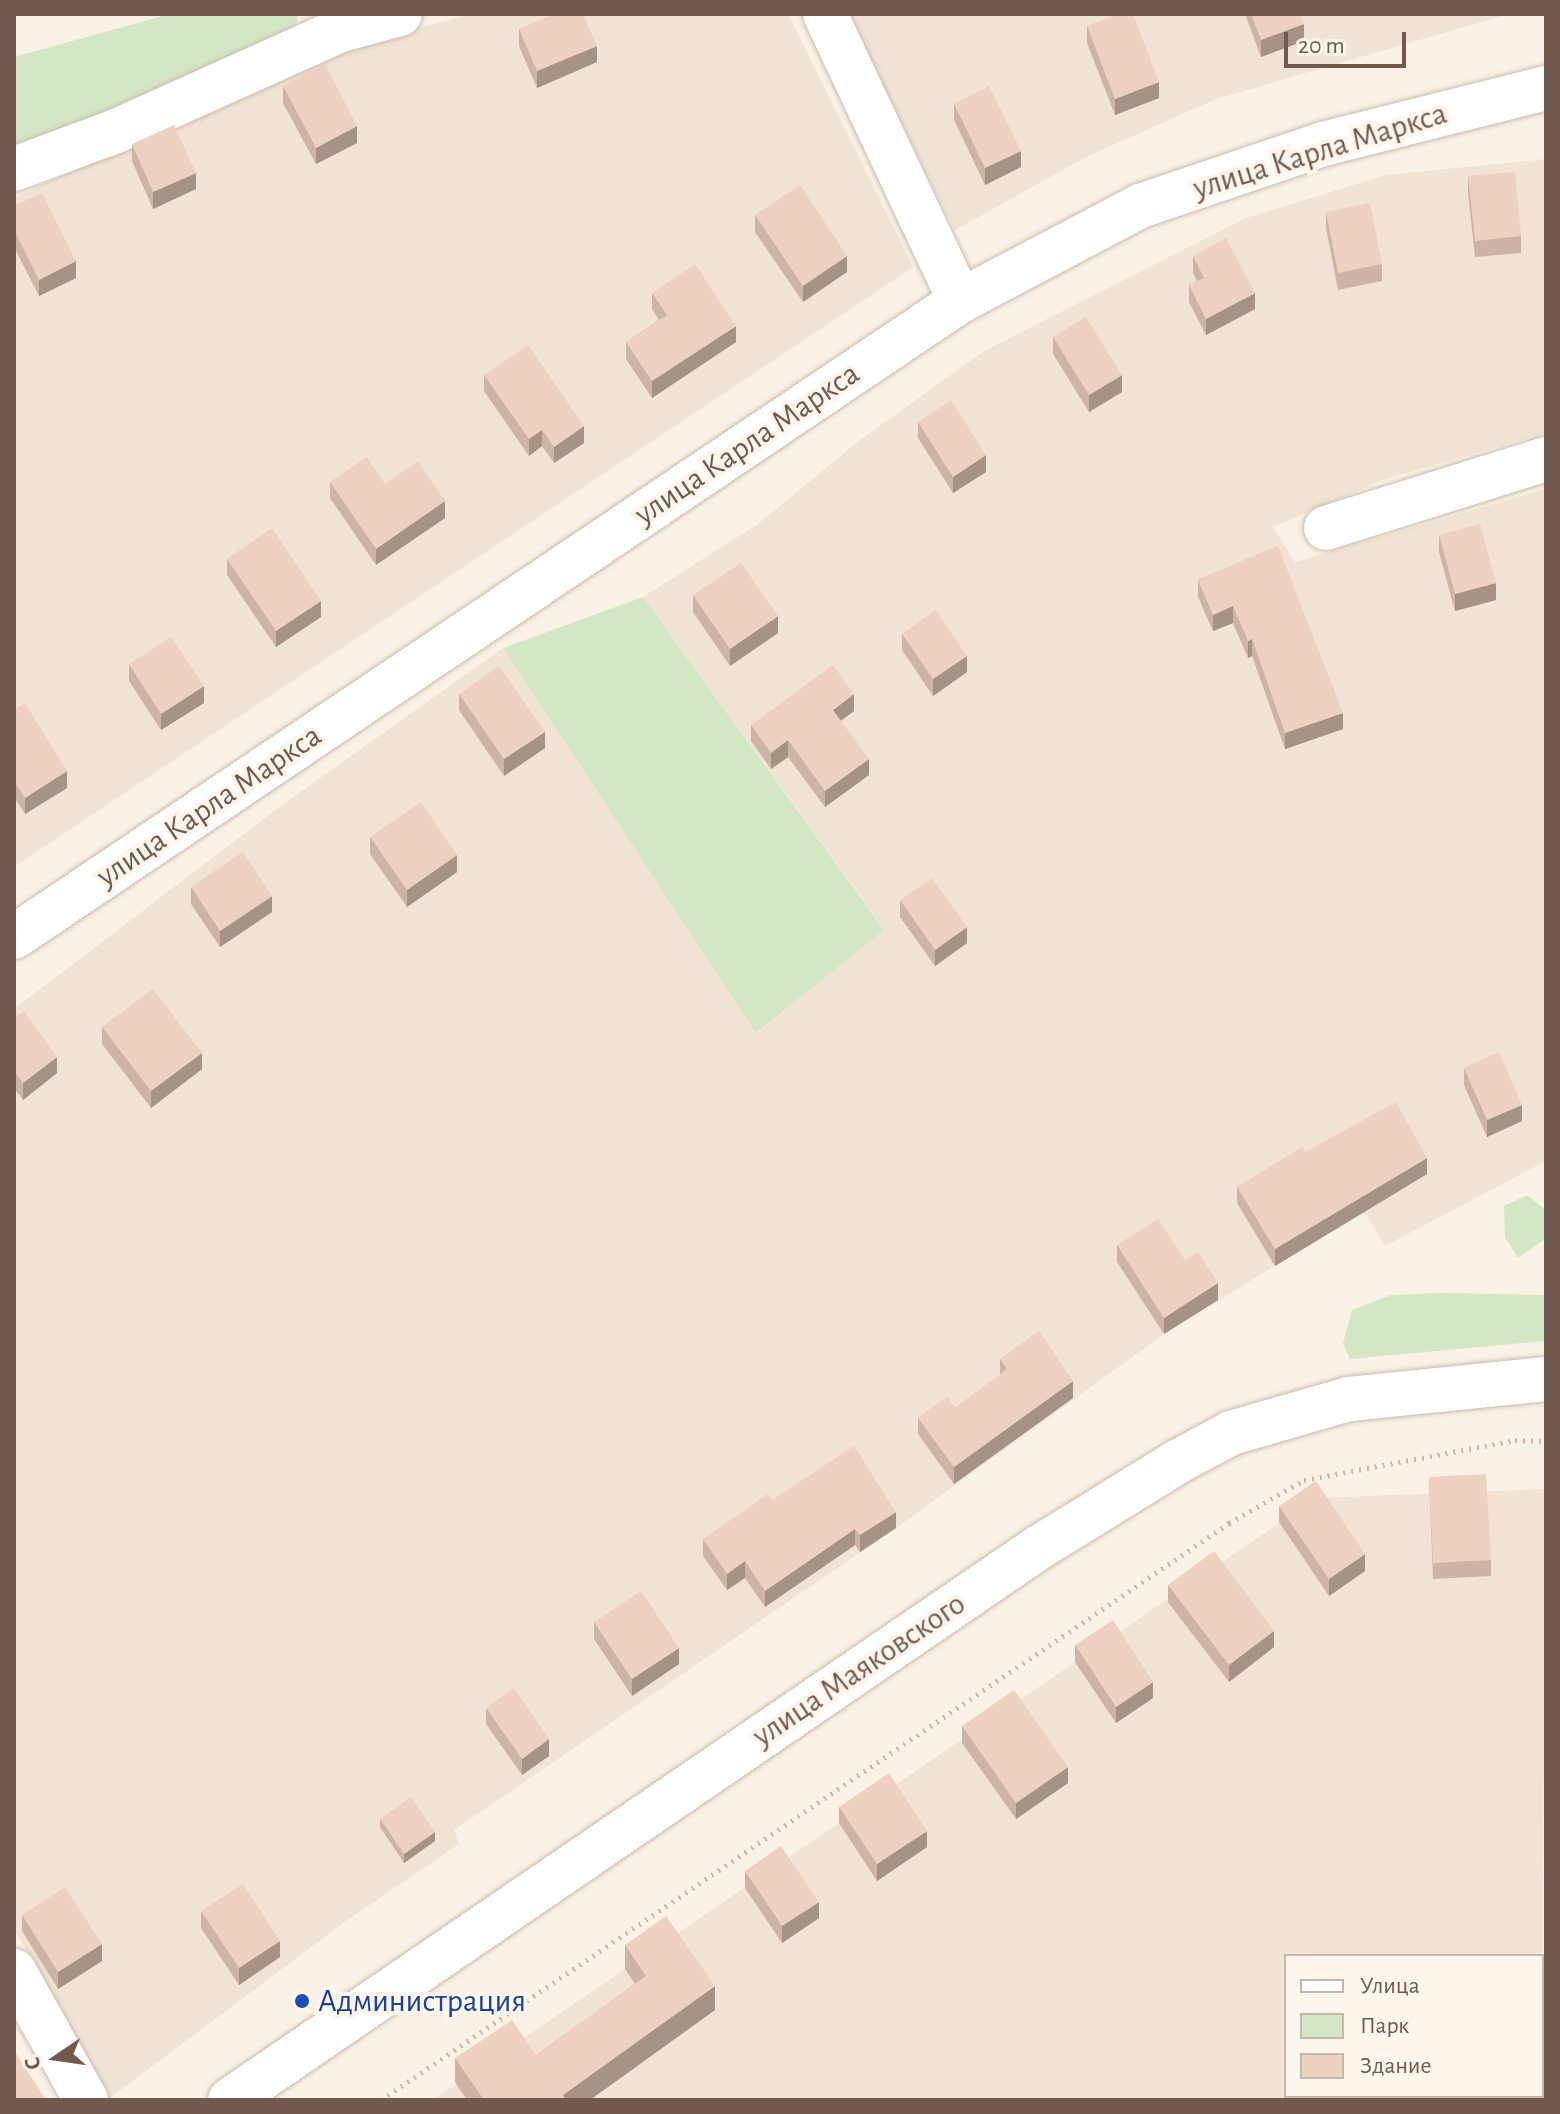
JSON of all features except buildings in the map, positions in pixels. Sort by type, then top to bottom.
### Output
[{"type":"street","points":[[14,169],[116,131],[341,30],[400,14]]},
{"type":"street","points":[[825,14],[960,301]]},
{"type":"street","name":"улица Карла Маркса","points":[[14,937],[960,301],[1140,206],[1323,144],[1546,88]]},
{"type":"street","points":[[1326,528],[1546,459]]},
{"type":"street","name":"улица Маяковского","points":[[230,2100],[1038,1548],[1179,1461],[1231,1433],[1349,1399],[1546,1379]]},
{"type":"street","points":[[14,1971],[86,2100]]},
{"type":"path","points":[[381,2100],[1229,1523],[1304,1480],[1515,1440],[1546,1441]]},
{"type":"shaded area","points":[[472,14],[788,14],[913,267],[14,867],[14,198],[235,95],[395,34]]},
{"type":"shaded area","points":[[847,14],[1509,14],[1216,99],[1086,157],[955,230]]},
{"type":"shaded area","points":[[1546,159],[1546,433],[1382,480],[1273,527],[1295,562],[1546,489],[1546,1161],[1385,1246],[1364,1211],[1164,1334],[896,1528],[454,1830],[459,1844],[343,1923],[107,2100],[14,1928],[14,1009],[282,805],[503,648],[757,1033],[884,929],[643,597],[758,524],[856,443],[984,351],[1246,218],[1386,175]]},
{"type":"shaded area","points":[[1546,1489],[1542,1954],[1284,1954],[1284,2098],[1537,2100],[433,2100],[1316,1498]]},
{"type":"green space","points":[[170,14],[298,14],[294,31],[113,112],[14,146],[14,57]]},
{"type":"green space","points":[[643,597],[884,930],[756,1033],[503,648]]},
{"type":"green space","points":[[1527,1195],[1546,1210],[1545,1239],[1518,1258],[1505,1237],[1504,1206]]},
{"type":"green space","points":[[1391,1295],[1546,1295],[1546,1341],[1350,1359],[1343,1343],[1352,1310]]},
{"type":"place","name":"Администрация","points":[[302,2001]]}]
